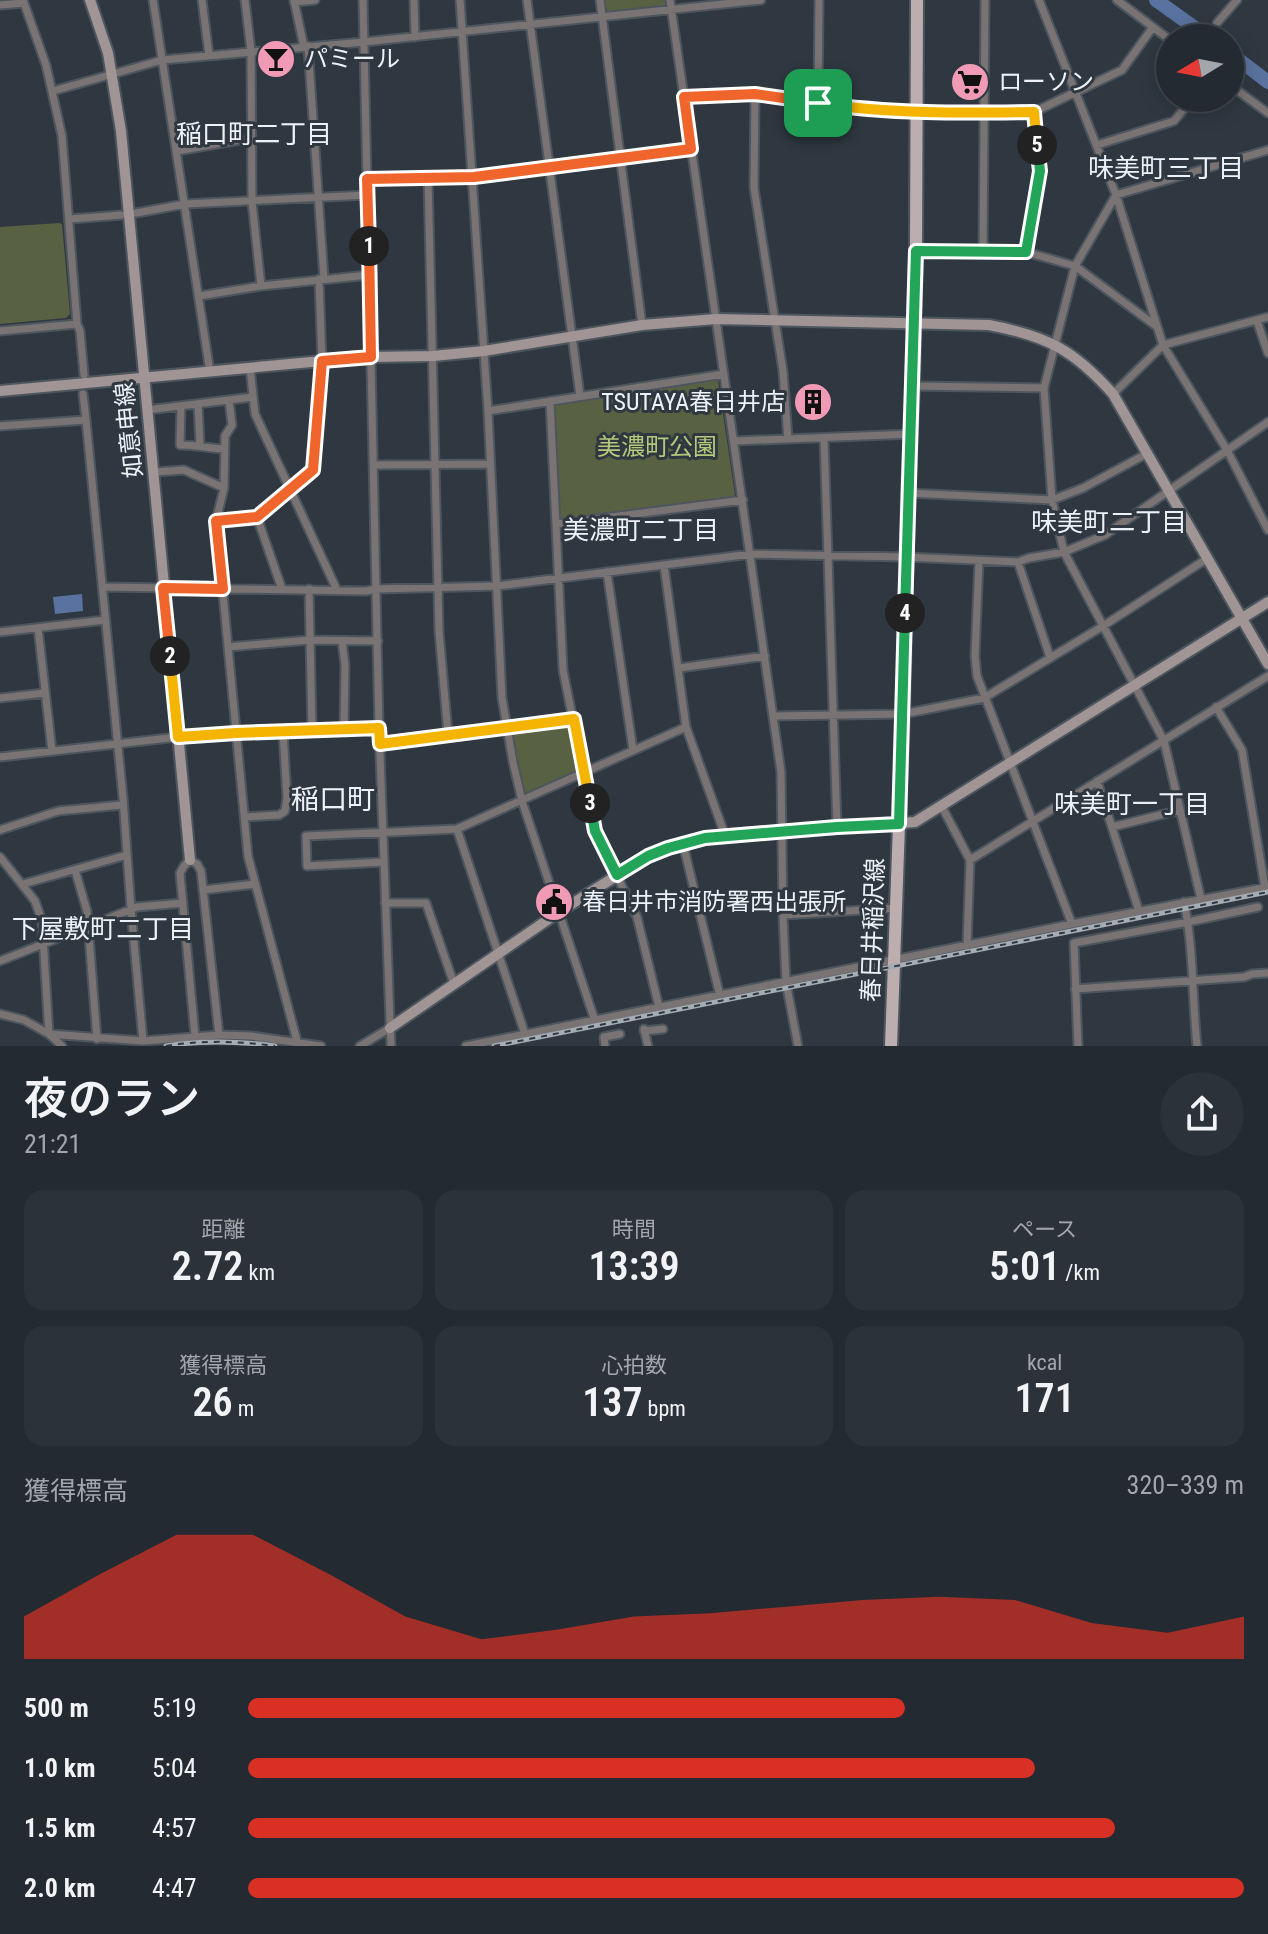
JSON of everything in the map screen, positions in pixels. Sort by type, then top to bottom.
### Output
[{"type":"main road","name":"春日井稲沢線","points":[[891,1046],[915,324],[917,0]]},
{"type":"street","name":"如意申線","points":[[90,0],[108,53],[121,131],[190,860]]},
{"type":"street","points":[[153,0],[210,372]]},
{"type":"street","points":[[202,0],[209,55]]},
{"type":"street","points":[[245,0],[251,51],[252,202],[261,286]]},
{"type":"street","points":[[216,521],[257,517],[313,470],[322,361],[322,279],[306,47],[294,1],[315,0]]},
{"type":"street","points":[[363,0],[379,728],[391,1046]]},
{"type":"street","points":[[414,0],[415,37]]},
{"type":"street","points":[[460,0],[474,177],[502,698],[522,801],[595,1021]]},
{"type":"street","points":[[527,0],[580,396]]},
{"type":"street","points":[[600,0],[642,325]]},
{"type":"street","points":[[670,0],[781,772],[786,982],[798,1046]]},
{"type":"street","points":[[53,91],[162,60],[761,0]]},
{"type":"street","points":[[818,103],[819,0]]},
{"type":"street","points":[[983,251],[985,0]]},
{"type":"street","points":[[1039,0],[1116,195],[1163,345],[1227,450],[1268,530]]},
{"type":"street","points":[[1117,0],[1156,29]]},
{"type":"street","points":[[1217,23],[1237,0]]},
{"type":"street","points":[[0,5],[23,1],[53,91],[62,136],[84,375]]},
{"type":"street","points":[[684,97],[755,94],[859,109],[1034,112],[1122,70],[1153,27]]},
{"type":"street","points":[[755,94],[754,188],[783,371],[788,439]]},
{"type":"street","points":[[1244,95],[1268,113]]},
{"type":"street","points":[[1026,252],[1040,171],[1034,112]]},
{"type":"street","points":[[1097,145],[1174,121],[1181,112]]},
{"type":"street","points":[[177,151],[251,138]]},
{"type":"street","points":[[367,179],[474,177],[691,149]]},
{"type":"street","points":[[1201,899],[1164,741],[1064,552],[1052,500],[1044,388],[1075,266],[1116,195],[1268,150]]},
{"type":"street","points":[[428,178],[439,631],[448,734]]},
{"type":"street","points":[[136,213],[185,204],[367,195]]},
{"type":"street","points":[[70,219],[121,215]]},
{"type":"street","points":[[916,251],[1026,252],[1075,266],[1156,326]]},
{"type":"street","points":[[199,296],[369,275]]},
{"type":"street","points":[[1113,394],[1163,345],[1268,317]]},
{"type":"street","points":[[0,391],[322,361],[484,351],[642,325],[716,319],[989,325],[1024,332],[1055,344],[1085,364],[1113,394],[1268,664]]},
{"type":"street","points":[[1257,321],[1268,353]]},
{"type":"street","points":[[0,331],[77,324]]},
{"type":"street","points":[[250,368],[255,414],[337,590]]},
{"type":"street","points":[[488,411],[724,374]]},
{"type":"street","points":[[913,386],[1044,388]]},
{"type":"street","points":[[83,394],[118,744],[143,1041]]},
{"type":"street","points":[[147,410],[253,397]]},
{"type":"street","points":[[229,400],[232,425],[225,436],[224,488],[216,521],[248,856],[297,1041]]},
{"type":"street","points":[[550,401],[563,670],[595,831],[637,917],[659,1007]]},
{"type":"street","points":[[198,404],[200,445]]},
{"type":"street","points":[[181,406],[180,445],[224,449]]},
{"type":"street","points":[[0,426],[86,420]]},
{"type":"street","points":[[103,587],[366,591],[497,586],[751,554],[1018,562],[1064,552],[1105,535],[1268,422]]},
{"type":"street","points":[[735,441],[912,434]]},
{"type":"street","points":[[824,438],[837,827]]},
{"type":"street","points":[[908,493],[1052,500],[1083,488],[1148,453]]},
{"type":"street","points":[[374,465],[490,464]]},
{"type":"street","points":[[154,472],[184,470],[224,488]]},
{"type":"street","points":[[557,524],[743,500]]},
{"type":"street","points":[[257,517],[282,589]]},
{"type":"street","points":[[774,716],[903,714],[984,698],[1208,558]]},
{"type":"street","points":[[979,561],[977,676],[1072,924]]},
{"type":"street","points":[[1018,562],[1050,657]]},
{"type":"street","points":[[664,565],[686,727],[725,835]]},
{"type":"street","points":[[607,572],[633,750]]},
{"type":"street","points":[[309,589],[312,730]]},
{"type":"street","points":[[360,1046],[648,856],[668,848],[725,835],[915,822],[1268,602]]},
{"type":"street","points":[[0,632],[105,620]]},
{"type":"street","points":[[38,628],[52,751]]},
{"type":"street","points":[[228,647],[309,640],[378,641]]},
{"type":"street","points":[[342,641],[345,665],[344,729]]},
{"type":"street","points":[[679,668],[765,656]]},
{"type":"street","points":[[970,860],[1268,676]]},
{"type":"street","points":[[0,698],[45,693]]},
{"type":"street","points":[[466,1046],[1266,887],[1242,750],[1216,707]]},
{"type":"street","points":[[380,744],[574,719]]},
{"type":"street","points":[[384,862],[307,866],[306,836],[457,829],[686,727]]},
{"type":"street","points":[[0,757],[178,737],[379,728]]},
{"type":"street","points":[[245,817],[279,815],[285,811],[283,731]]},
{"type":"street","points":[[1097,781],[1139,911]]},
{"type":"street","points":[[0,830],[58,811],[122,805]]},
{"type":"street","points":[[942,807],[970,860],[967,946]]},
{"type":"street","points":[[1112,827],[1180,810]]},
{"type":"street","points":[[457,829],[525,1034]]},
{"type":"street","points":[[683,844],[720,996]]},
{"type":"street","points":[[23,884],[127,855]]},
{"type":"street","points":[[0,857],[35,901],[42,921],[49,1034]]},
{"type":"street","points":[[195,1036],[180,873],[190,860],[201,871],[219,1035]]},
{"type":"street","points":[[75,870],[87,911],[97,1039]]},
{"type":"street","points":[[203,890],[255,884]]},
{"type":"street","points":[[1184,902],[1197,1046]]},
{"type":"street","points":[[0,961],[131,909],[183,903]]},
{"type":"street","points":[[385,903],[426,903],[454,984]]},
{"type":"street","points":[[1078,1046],[1074,943],[1258,907]]},
{"type":"street","points":[[783,915],[896,908]]},
{"type":"street","points":[[1075,989],[1268,973]]},
{"type":"street","points":[[0,1014],[24,1020],[49,1034],[62,1046]]},
{"type":"street","points":[[648,1046],[644,1030],[663,1029]]},
{"type":"street","points":[[49,1034],[143,1041],[219,1035],[321,1046]]},
{"type":"street","points":[[605,1046],[604,1037],[620,1034]]},
{"type":"green space","points":[[603,0],[667,0],[668,9],[605,15]]},
{"type":"green space","points":[[62,224],[70,314],[66,318],[0,324],[0,227]]},
{"type":"green space","name":"美濃町公園","points":[[715,378],[718,380],[733,497],[560,517],[556,404]]},
{"type":"green space","points":[[568,723],[578,770],[527,793],[524,791],[512,733],[514,730]]},
{"type":"water","points":[[82,594],[83,611],[55,614],[53,597]]},
{"type":"waterway","points":[[1156,0],[1189,24]]},
{"type":"waterway","points":[[1244,64],[1268,82]]},
{"type":"railway","points":[[494,1046],[1268,892]]},
{"type":"railway","points":[[166,1046],[220,1042],[275,1046]]},
{"type":"place","name":"パミール","points":[[276,59]]},
{"type":"place","name":"ローソン","points":[[970,82]]},
{"type":"place","name":"TSUTAYA春日井店","points":[[813,402]]},
{"type":"place","name":"春日井市消防署西出張所","points":[[554,902]]},
{"type":"district","name":"稲口町二丁目","points":[[254,134]]},
{"type":"district","name":"味美町三丁目","points":[[1166,168]]},
{"type":"district","name":"味美町二丁目","points":[[1109,522]]},
{"type":"district","name":"美濃町二丁目","points":[[641,530]]},
{"type":"district","name":"稲口町","points":[[333,799]]},
{"type":"district","name":"味美町一丁目","points":[[1132,804]]},
{"type":"district","name":"下屋敷町二丁目","points":[[103,929]]},
{"type":"route","points":[[755,94],[818,103],[917,112],[1034,112],[1040,171],[1026,252],[916,251],[899,824],[705,838],[648,856],[617,875],[595,831],[574,719],[380,744],[379,728],[178,737],[163,588],[223,589],[216,521],[257,517],[313,470],[322,361],[371,357],[367,179],[474,177],[691,149],[684,97],[755,94]]}]
